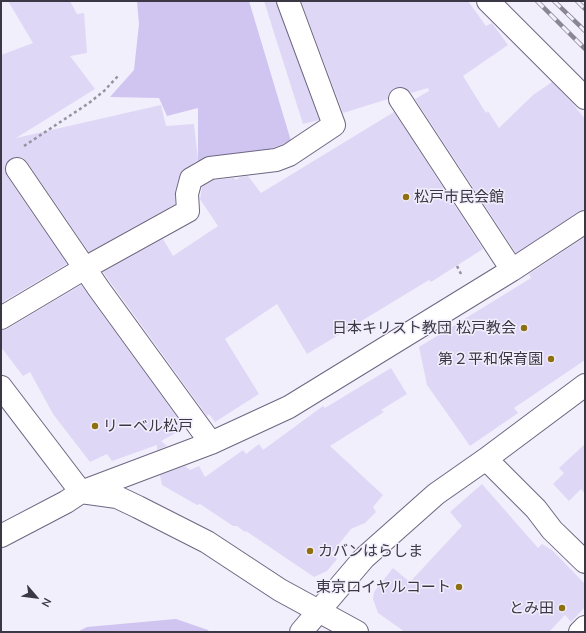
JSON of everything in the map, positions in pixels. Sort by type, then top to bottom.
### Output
[{"type":"street","points":[[1,318],[188,211],[187,194],[191,179],[210,168],[276,160],[289,155],[334,125],[288,1]]},
{"type":"street","points":[[488,1],[585,98]]},
{"type":"street","points":[[400,99],[512,270]]},
{"type":"street","points":[[19,159],[86,268],[211,443]]},
{"type":"street","points":[[1,536],[66,502],[81,492],[211,443],[289,407],[512,270],[585,222]]},
{"type":"street","points":[[301,632],[364,558],[436,494],[486,459],[585,385]]},
{"type":"street","points":[[1,387],[81,492],[117,497],[138,507],[206,542],[280,590],[357,632]]},
{"type":"street","points":[[486,459],[536,509],[552,530],[585,562]]},
{"type":"street","points":[[580,632],[585,627]]},
{"type":"path","points":[[19,159],[104,91],[118,76]]},
{"type":"shaded area","points":[[137,1],[249,1],[291,141],[259,153],[198,162],[198,108],[167,116],[159,98],[110,97],[134,70],[139,24]]},
{"type":"shaded area","points":[[176,619],[208,630],[209,632],[77,632],[87,627]]},
{"type":"building","points":[[8,1],[70,1],[77,14],[84,13],[87,53],[70,56],[95,89],[16,138],[161,105],[166,126],[194,124],[198,160],[181,172],[175,191],[175,204],[89,252],[27,162],[23,158],[16,157],[10,159],[6,164],[5,170],[7,176],[67,264],[1,303],[1,55],[33,43]]},
{"type":"building","points":[[264,1],[276,1],[319,120],[303,124]]},
{"type":"building","points":[[301,1],[468,1],[486,26],[492,23],[508,45],[463,76],[486,113],[488,111],[499,128],[533,95],[552,82],[585,119],[585,210],[578,212],[516,253],[415,99],[429,91],[428,88],[411,93],[405,88],[394,88],[389,93],[388,99],[343,113]]},
{"type":"building","points":[[394,112],[483,249],[431,282],[429,280],[307,354],[277,304],[225,339],[259,394],[215,422],[209,414],[207,416],[103,272],[163,239],[173,256],[218,226],[200,199],[202,187],[214,180],[234,178],[236,180],[240,177],[248,176],[261,193]]},
{"type":"building","points":[[585,237],[585,360],[514,408],[518,413],[470,446],[427,385],[419,347],[531,278],[529,274]]},
{"type":"building","points":[[81,285],[185,428],[161,441],[167,446],[157,450],[157,445],[112,461],[107,454],[90,462],[53,414],[30,372],[23,376],[1,347],[1,330],[7,329]]},
{"type":"building","points":[[391,368],[407,394],[381,410],[384,412],[330,446],[383,495],[373,507],[376,512],[365,523],[351,529],[331,554],[337,559],[327,571],[314,577],[246,531],[245,532],[237,526],[233,526],[200,504],[197,505],[162,485],[160,475],[185,466],[190,470],[199,466],[205,477],[243,450],[246,454],[259,444],[263,450],[323,406],[325,408]]},
{"type":"building","points":[[585,444],[585,494],[581,489],[569,501],[553,484],[564,473],[559,468]]},
{"type":"building","points":[[482,484],[538,548],[542,544],[552,550],[585,584],[585,607],[571,622],[565,615],[549,632],[405,632],[378,613],[373,599],[374,592],[393,568],[410,582],[462,526],[450,512]]},
{"type":"railway","points":[[537,1],[585,49]]},
{"type":"railway","points":[[554,1],[585,31]]},
{"type":"railway","points":[[577,1],[585,9]]},
{"type":"place","name":"松戸市民会館","points":[[406,197]]},
{"type":"place","name":"日本キリスト教団 松戸教会","points":[[524,328]]},
{"type":"place","name":"第２平和保育園","points":[[551,359]]},
{"type":"place","name":"リーベル松戸","points":[[95,426]]},
{"type":"place","name":"カバンはらしま","points":[[310,551]]},
{"type":"place","name":"東京ロイヤルコート","points":[[459,587]]},
{"type":"place","name":"とみ田","points":[[562,608]]}]
